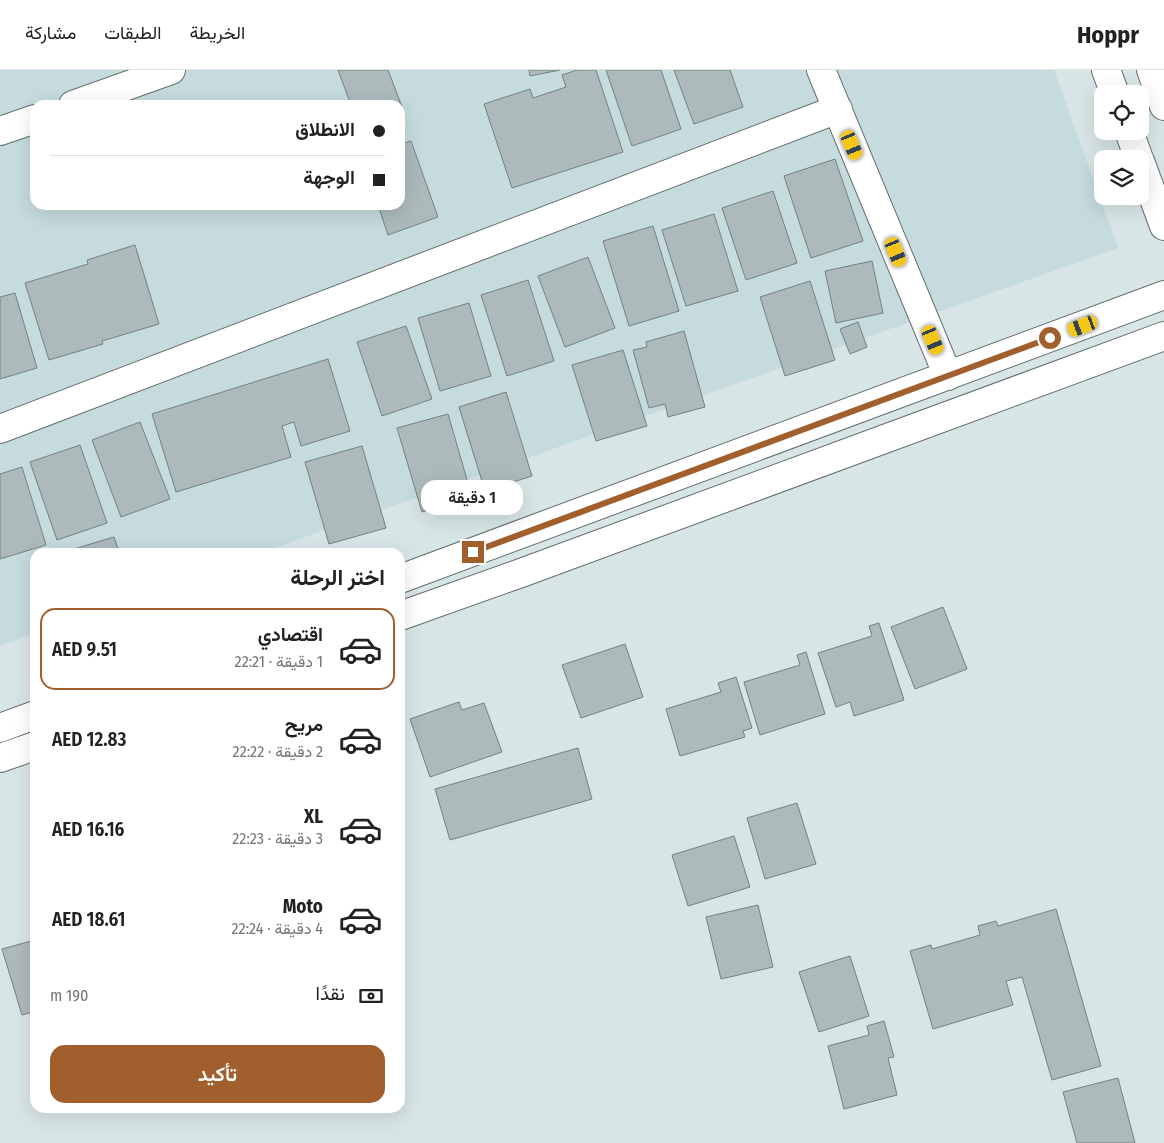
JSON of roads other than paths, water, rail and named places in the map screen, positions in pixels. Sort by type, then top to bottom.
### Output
[{"type":"street","points":[[87,100],[171,70]]},
{"type":"street","points":[[821,70],[948,376]]},
{"type":"street","points":[[1106,70],[1112,85]]},
{"type":"street","points":[[1151,70],[1164,106]]},
{"type":"street","points":[[0,429],[838,110]]},
{"type":"street","points":[[0,131],[30,121]]},
{"type":"street","points":[[1149,185],[1164,226]]},
{"type":"street","points":[[405,577],[1164,295]]},
{"type":"street","points":[[405,614],[1164,336]]},
{"type":"street","points":[[0,728],[30,717]]},
{"type":"street","points":[[0,758],[30,748]]}]
